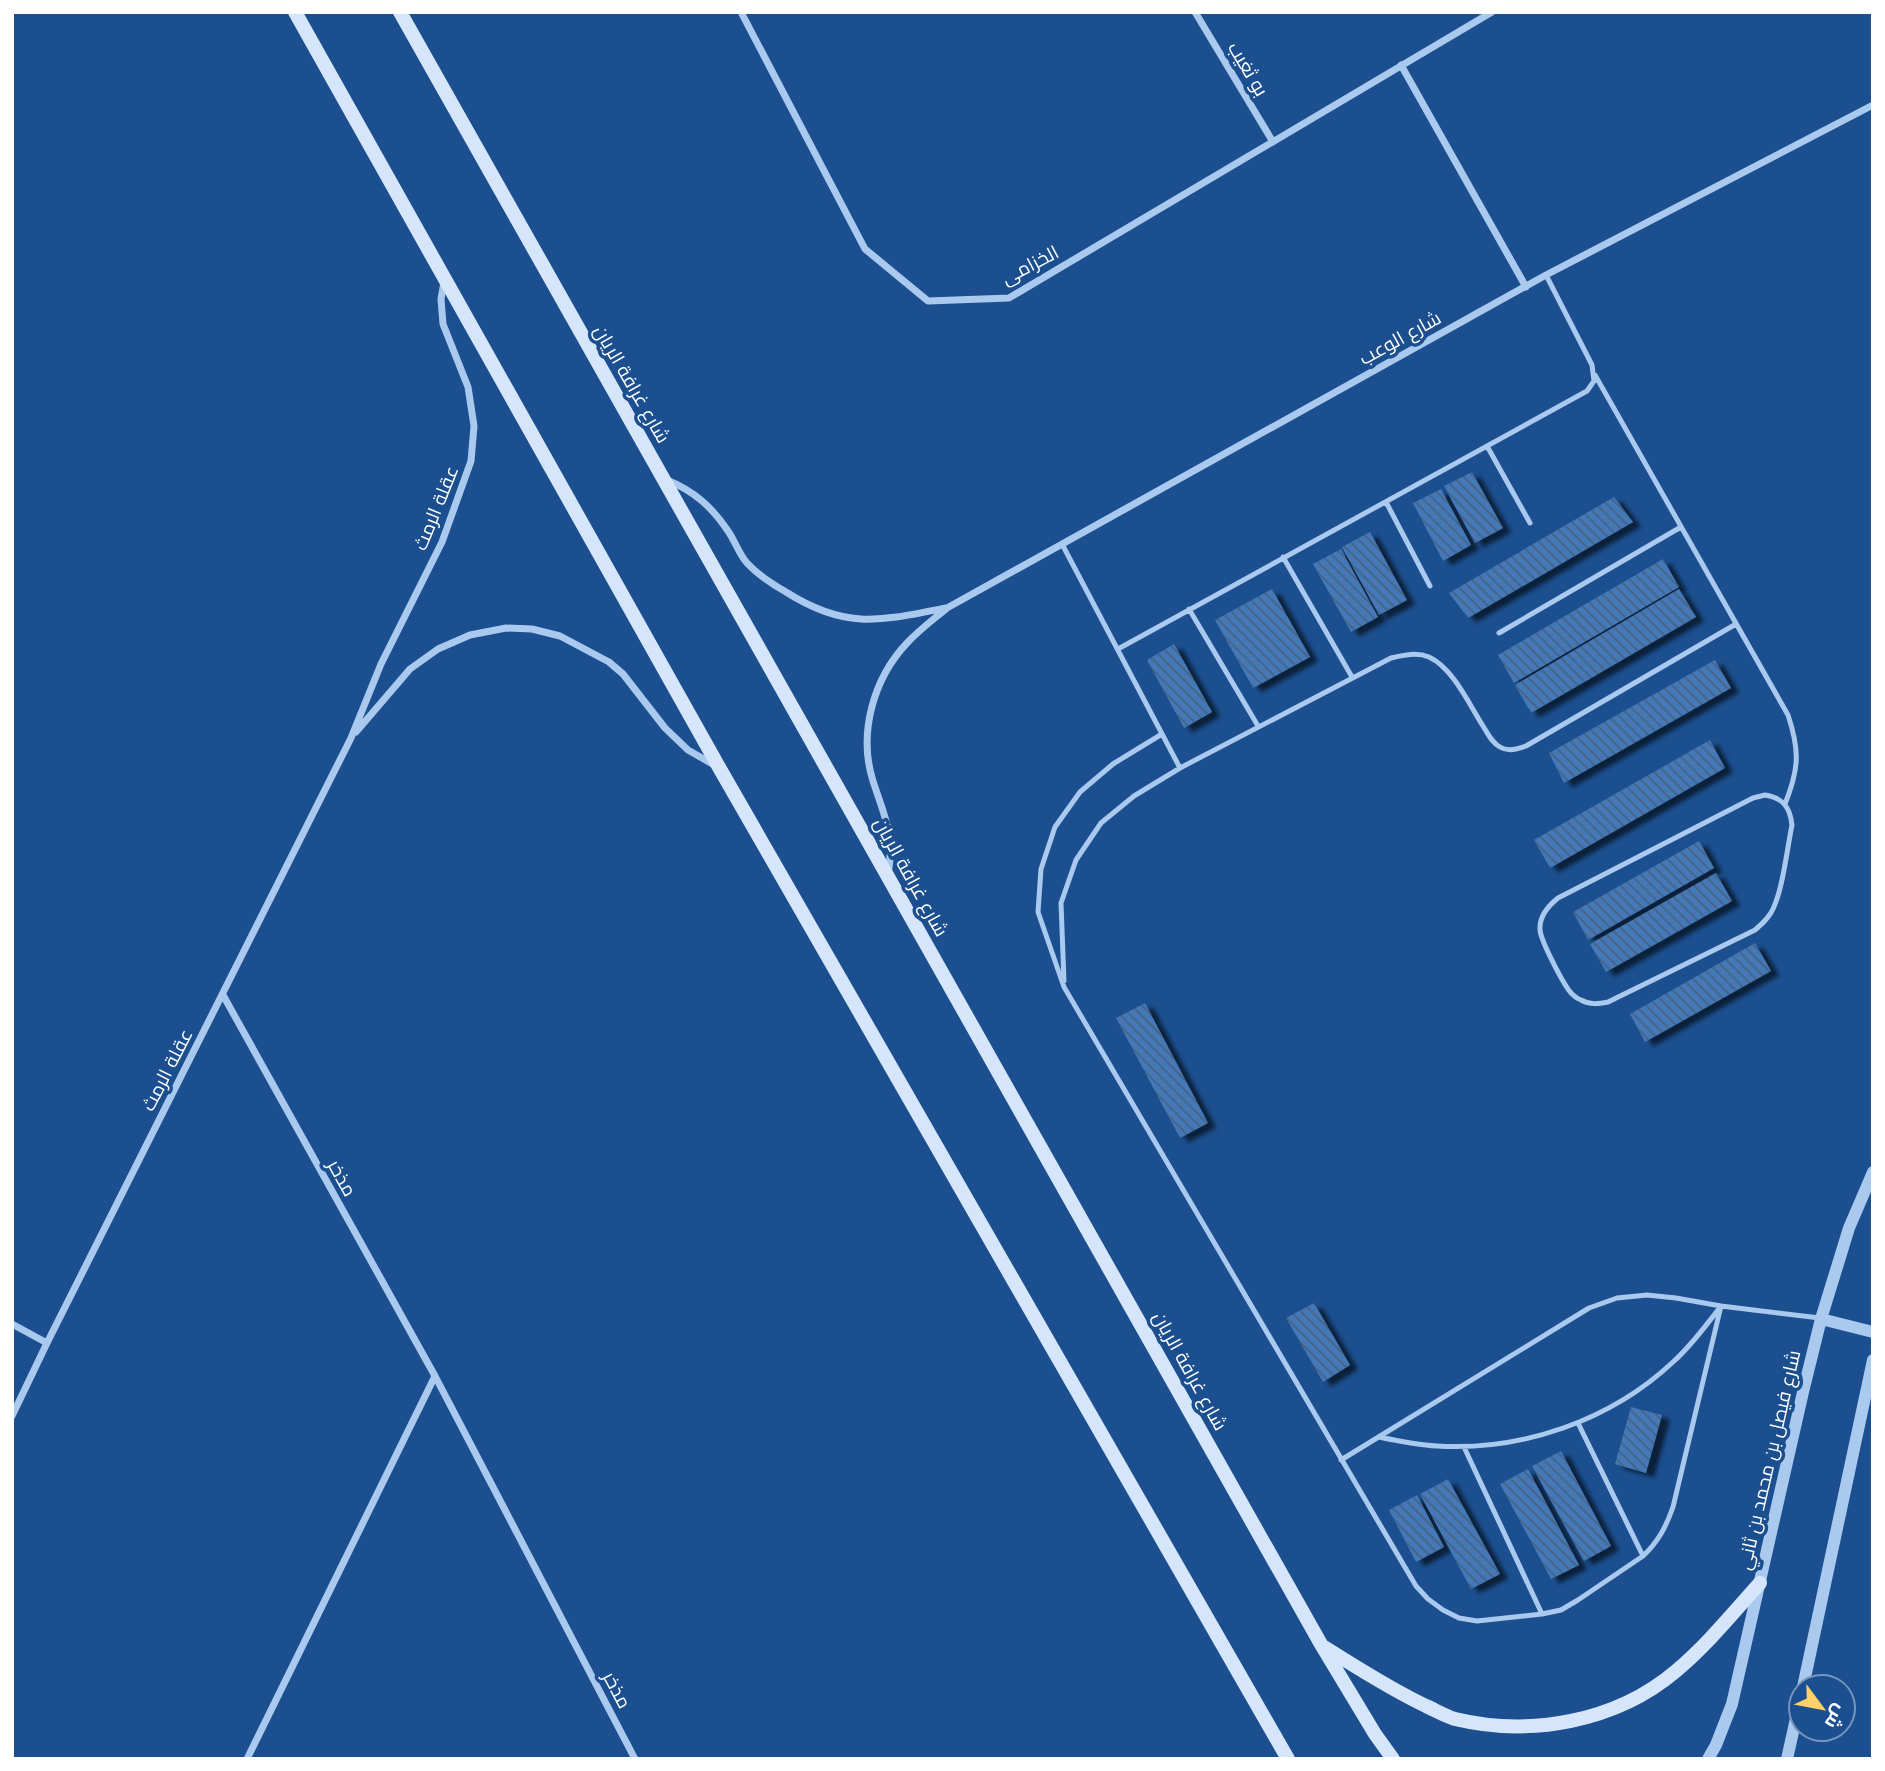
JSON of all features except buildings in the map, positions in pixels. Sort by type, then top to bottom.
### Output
[{"type":"main road","points":[[295,12],[720,769],[1288,1759]]},
{"type":"main road","name":"شارع غرافة الريان","points":[[400,12],[1322,1646],[1393,1759]]},
{"type":"main road","points":[[1322,1646],[1392,1690],[1453,1718],[1514,1728],[1566,1722],[1606,1711],[1642,1695],[1675,1672],[1710,1639],[1760,1583]]},
{"type":"street","name":"الخزامى","points":[[741,12],[865,249],[928,301],[1009,298],[1492,12]]},
{"type":"street","name":"بو ثغيب","points":[[1195,12],[1273,142]]},
{"type":"street","points":[[1401,65],[1526,286]]},
{"type":"street","name":"شارع الوعب","points":[[888,875],[892,855],[890,831],[866,756],[871,705],[883,676],[906,643],[947,608],[1546,275],[1873,105]]},
{"type":"street","name":"عقلة الرمث","points":[[12,1416],[351,738],[381,664],[442,542],[471,461],[474,426],[468,387],[443,324],[441,299],[444,278]]},
{"type":"street","name":"شارع الوعب","points":[[663,478],[683,486],[708,504],[747,562],[767,580],[812,608],[857,619],[886,620],[947,608]]},
{"type":"street","name":"عقلة الرمث","points":[[351,738],[410,669],[438,649],[470,635],[506,628],[532,629],[560,636],[609,662],[623,674],[649,709],[688,750],[720,769]]},
{"type":"street","name":"مذخر","points":[[223,995],[435,1377],[635,1759]]},
{"type":"street","name":"شارع فيصل بن محمد بن ثاني","points":[[1708,1759],[1732,1703],[1822,1319],[1849,1228],[1873,1172]]},
{"type":"street","points":[[1822,1319],[1873,1332]]},
{"type":"street","points":[[12,1324],[47,1343]]},
{"type":"street","points":[[1806,1673],[1873,1360]]},
{"type":"street","points":[[247,1759],[435,1377]]},
{"type":"lane","points":[[1118,649],[1587,391],[1594,381],[1592,365],[1546,275]]},
{"type":"lane","points":[[1594,373],[1788,715],[1795,737],[1797,760],[1785,804]]},
{"type":"lane","points":[[1487,446],[1530,523]]},
{"type":"lane","points":[[1386,502],[1430,586]]},
{"type":"lane","points":[[1499,633],[1681,527]]},
{"type":"lane","points":[[1062,544],[1180,768]]},
{"type":"lane","points":[[1283,557],[1352,677]]},
{"type":"lane","points":[[1189,609],[1258,726]]},
{"type":"lane","points":[[1064,987],[1061,903],[1076,860],[1101,822],[1134,796],[1180,768],[1352,677],[1391,658],[1410,654],[1428,657],[1444,667],[1492,741],[1502,749],[1514,750],[1538,739],[1736,624]]},
{"type":"lane","points":[[1162,734],[1113,764],[1080,792],[1055,827],[1041,869],[1038,912],[1064,987],[1341,1460],[1416,1586],[1428,1599],[1459,1618],[1477,1621],[1542,1614],[1561,1610],[1643,1556],[1661,1536],[1670,1515],[1721,1306]]},
{"type":"lane","points":[[1765,795],[1776,797],[1785,804],[1791,814],[1792,825],[1777,896],[1773,909],[1755,930],[1608,1002],[1595,1004],[1572,994],[1544,942],[1540,929],[1548,905],[1753,798],[1765,795]]},
{"type":"lane","points":[[1341,1460],[1589,1308],[1617,1298],[1647,1295],[1676,1297],[1721,1306],[1822,1319]]},
{"type":"lane","points":[[1379,1437],[1407,1443],[1464,1447],[1503,1444],[1578,1423],[1612,1407],[1673,1363],[1699,1336],[1721,1306]]},
{"type":"lane","points":[[1578,1423],[1643,1556]]},
{"type":"lane","points":[[1464,1447],[1542,1614]]}]
